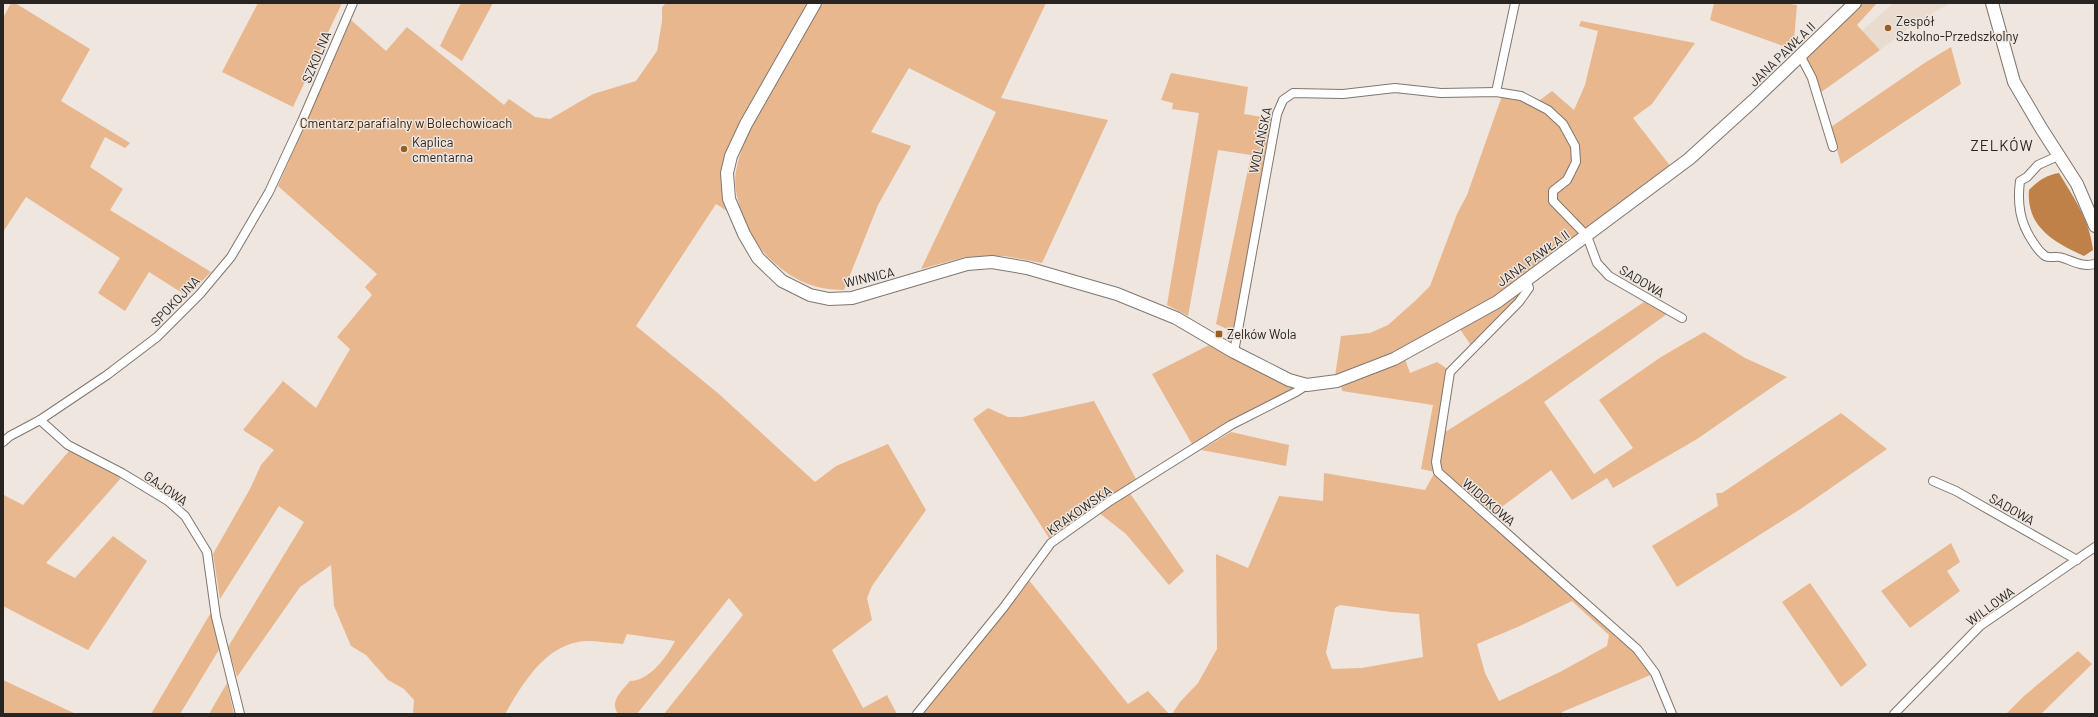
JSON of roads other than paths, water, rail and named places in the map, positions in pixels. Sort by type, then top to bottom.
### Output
[{"type":"street","name":"SZKOLNA","points":[[302,121],[353,3]]},
{"type":"street","name":"WINNICA","points":[[815,3],[746,124],[731,156],[727,173],[727,190],[732,209],[758,258],[770,272],[782,281],[810,295],[829,298],[852,298],[967,264],[992,262],[1027,268],[1109,292],[1176,318]]},
{"type":"street","points":[[1496,92],[1515,3]]},
{"type":"street","name":"JANA PAWŁA II","points":[[1176,318],[1234,352],[1289,380],[1307,385],[1337,381],[1394,359],[1497,302],[1689,160],[1855,3]]},
{"type":"street","points":[[1992,3],[2014,82],[2041,128],[2078,184],[2095,226]]},
{"type":"street","points":[[1800,55],[1812,78],[1833,147]]},
{"type":"street","name":"WOLAŃSKA","points":[[1234,352],[1277,114],[1283,100],[1293,93],[1343,94],[1395,88],[1442,93],[1496,92],[1521,96],[1548,110],[1563,124],[1576,146],[1576,162],[1567,180],[1553,191],[1553,201],[1587,236]]},
{"type":"street","name":"SPOKOJNA","points":[[3,442],[10,436],[40,420],[142,349],[157,337],[200,294],[231,257],[265,200],[302,121]]},
{"type":"street","points":[[2060,156],[2038,165],[2027,177],[2020,181],[2019,211],[2024,229],[2046,256],[2052,258],[2059,256],[2086,266],[2095,264]]},
{"type":"street","name":"SADOWA","points":[[1587,236],[1597,263],[1609,276],[1682,318]]},
{"type":"street","name":"WIDOKOWA","points":[[1526,280],[1529,288],[1519,302],[1450,372],[1436,462],[1438,472],[1637,649],[1655,673],[1672,714]]},
{"type":"street","name":"KRAKOWSKA","points":[[917,714],[1004,607],[1051,543],[1110,501],[1231,425],[1307,385]]},
{"type":"street","name":"GAJOWA","points":[[40,420],[68,445],[122,472],[180,510],[185,516],[207,552],[216,616],[240,714]]},
{"type":"street","name":"SADOWA","points":[[1933,481],[1956,491],[2077,560]]},
{"type":"street","name":"WILLOWA","points":[[1894,714],[1980,626],[2095,547]]},
{"type":"place","name":"Zespół Szkolno-Przedszkolny","points":[[1888,28]]},
{"type":"place","name":"Kaplica cmentarna","points":[[404,149]]},
{"type":"place","name":"Zelków Wola","points":[[1219,334]]},
{"type":"district","name":"ZELKÓW","points":[[2002,146]]},
{"type":"park label","name":"Cmentarz parafialny w Bolechowicach","points":[[406,123]]}]
